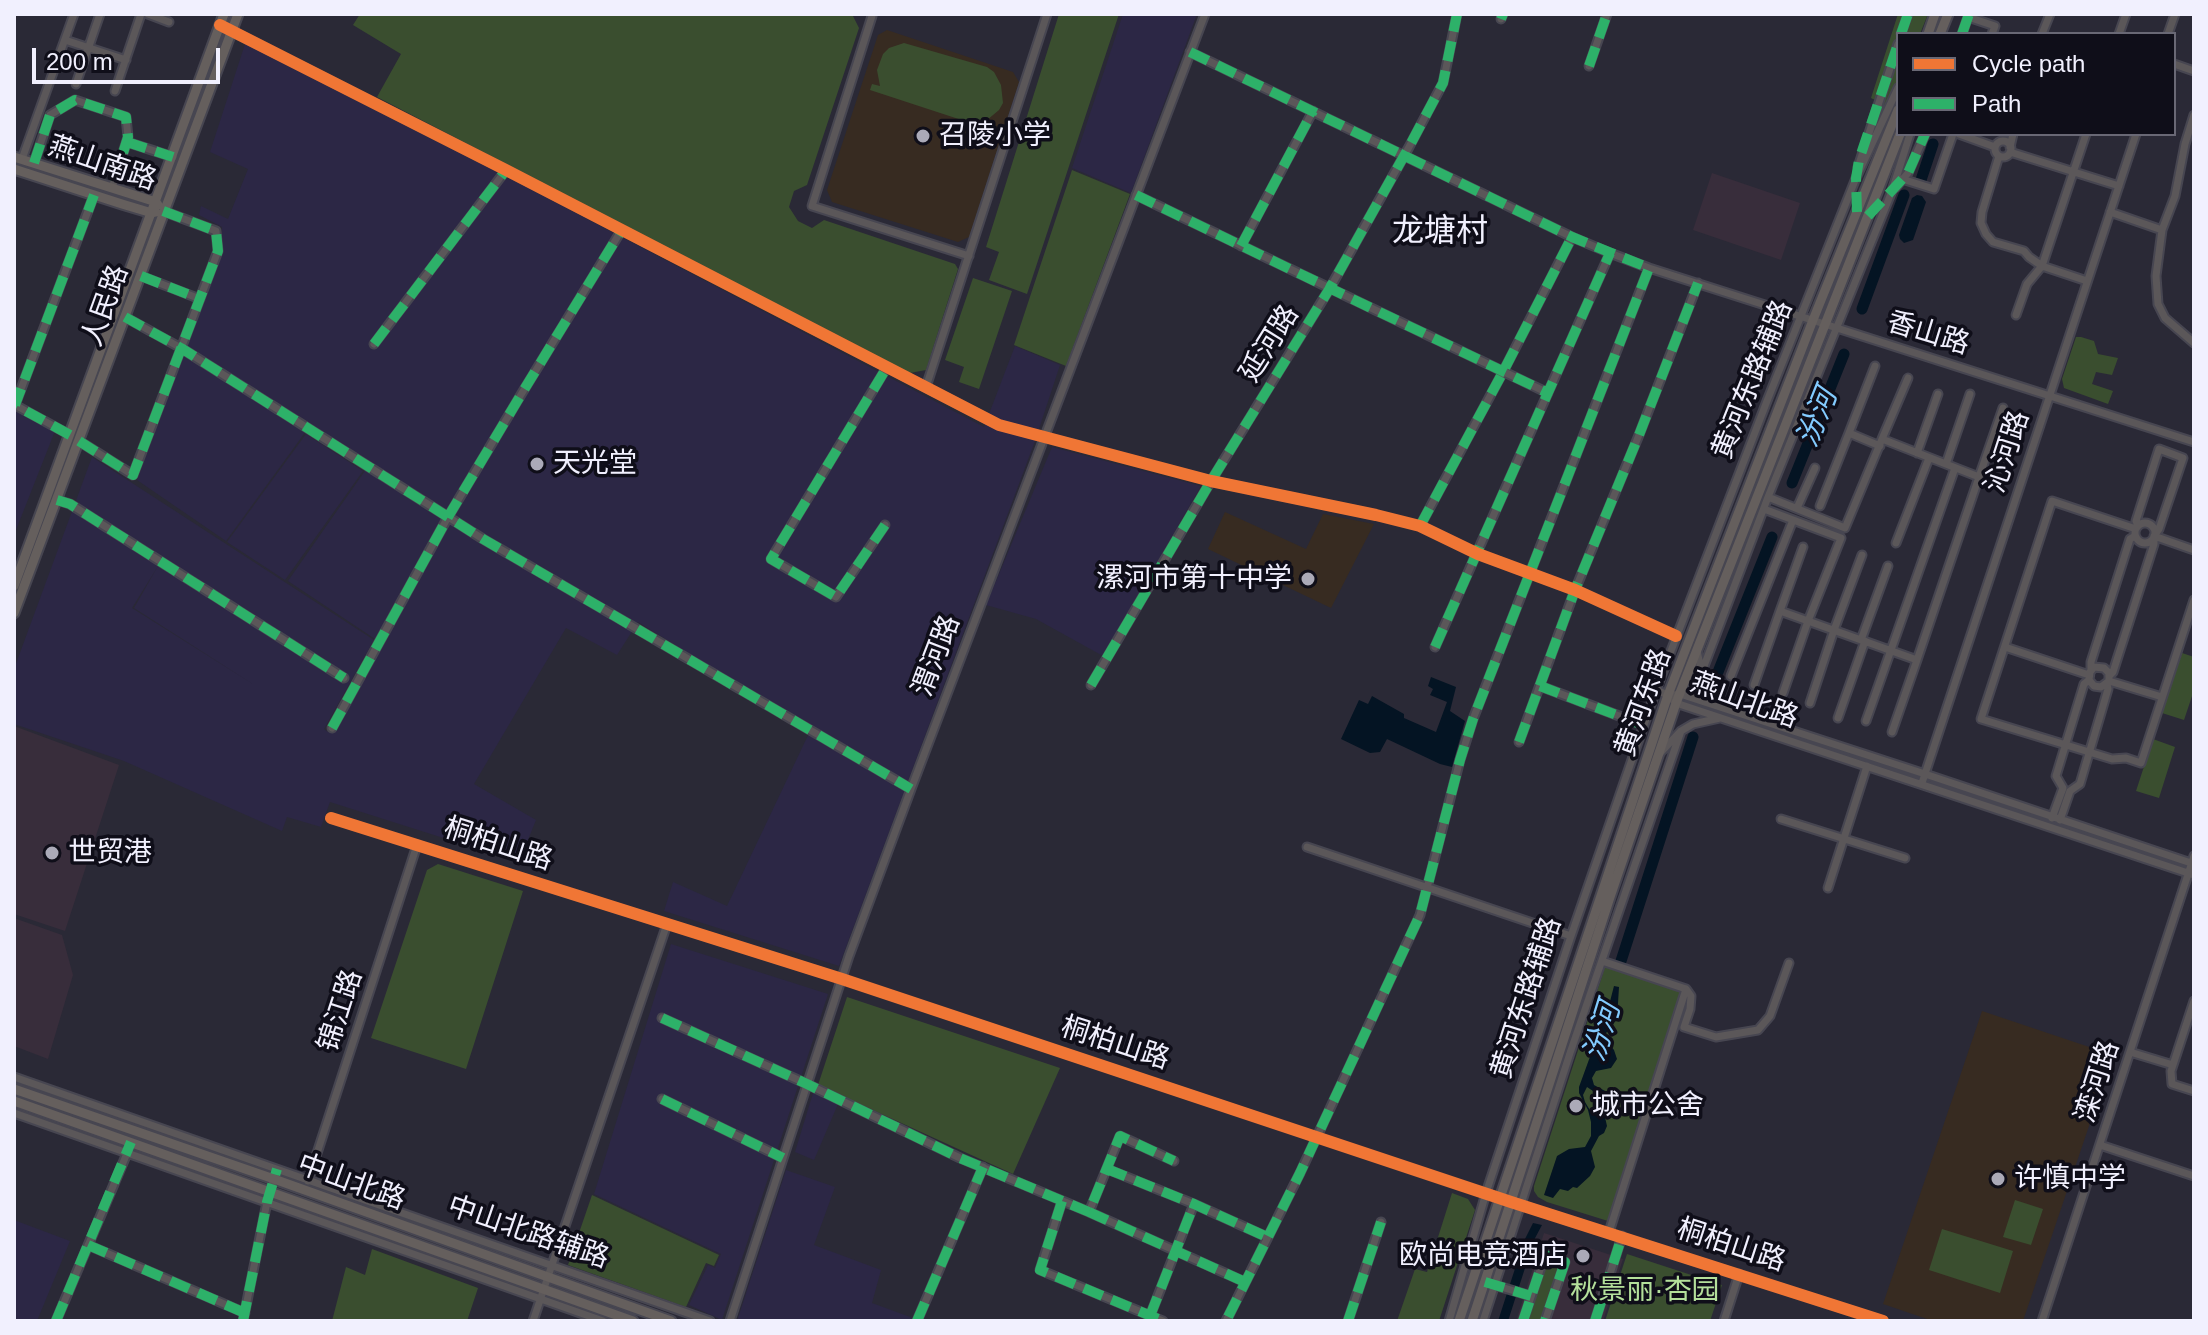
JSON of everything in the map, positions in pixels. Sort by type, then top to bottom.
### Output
[{"type":"main road","name":"人民路","points":[[14,613],[57,500],[152,213],[224,14]]},
{"type":"main road","name":"人民路","points":[[14,586],[125,317],[238,14]]},
{"type":"main road","name":"黄河东路","points":[[1459,1321],[1668,695],[1896,115]]},
{"type":"main road","name":"黄河东路","points":[[1472,1321],[1678,699],[1831,326],[1899,136]]},
{"type":"main road","name":"燕山南路","points":[[14,169],[152,213],[163,211],[156,202],[18,158]]},
{"type":"main road","name":"中山北路","points":[[14,1089],[276,1174],[548,1278],[671,1321]]},
{"type":"main road","name":"中山北路","points":[[14,1101],[270,1191],[542,1294],[633,1321]]},
{"type":"street","points":[[18,158],[74,14]]},
{"type":"street","points":[[76,84],[100,14]]},
{"type":"street","points":[[115,91],[141,14]]},
{"type":"street","points":[[148,14],[169,22]]},
{"type":"street","points":[[926,387],[1047,14]]},
{"type":"street","name":"渭河路","points":[[730,1321],[842,979],[911,789],[1205,14]]},
{"type":"street","name":"延河路","points":[[1091,685],[1211,481],[1330,288],[1404,155],[1443,83],[1457,14]]},
{"type":"street","points":[[1589,66],[1607,14]]},
{"type":"street","points":[[1969,15],[1995,26],[1993,32]]},
{"type":"street","points":[[872,16],[812,206],[969,256]]},
{"type":"street","points":[[220,25],[999,425],[1211,481],[1420,526],[1478,554],[1575,590],[1676,636]]},
{"type":"street","points":[[65,40],[126,60]]},
{"type":"street","points":[[1857,212],[1859,160],[1896,50]]},
{"type":"street","name":"香山路","points":[[1190,52],[1610,253],[2194,442]]},
{"type":"street","name":"黄河东路辅路","points":[[1449,1321],[1486,1193],[1643,725],[1856,178],[1896,92]]},
{"type":"street","points":[[34,163],[50,115],[75,100],[126,117],[128,137],[112,188]]},
{"type":"street","points":[[1241,246],[1313,111]]},
{"type":"street","points":[[2194,115],[2190,146],[2162,230],[2156,276],[2158,304],[2165,318],[2194,343]]},
{"type":"street","name":"黄河东路辅路","points":[[1701,674],[1831,326],[1892,191],[1909,136]]},
{"type":"street","points":[[1868,216],[1908,173],[1924,136]]},
{"type":"street","points":[[1902,179],[1934,189],[1955,136]]},
{"type":"street","points":[[1962,136],[1995,147]]},
{"type":"street","points":[[2010,149],[2008,143],[2003,141],[1995,147],[1995,152],[2004,157],[2010,149],[2013,136]]},
{"type":"street","points":[[2016,315],[2027,284],[2042,266],[2085,136]]},
{"type":"street","name":"沁河路","points":[[1922,783],[2135,136]]},
{"type":"street","points":[[127,142],[173,157]]},
{"type":"street","points":[[2010,149],[2119,186]]},
{"type":"street","points":[[1999,156],[1982,212],[1981,223],[1986,234],[1993,242],[2024,251],[2042,266],[2087,281]]},
{"type":"street","points":[[374,344],[506,170]]},
{"type":"street","points":[[94,195],[15,405],[133,475],[218,251],[216,231],[163,211]]},
{"type":"street","points":[[1136,195],[1548,393]]},
{"type":"street","points":[[2110,212],[2162,230]]},
{"type":"street","points":[[332,728],[448,517],[621,231]]},
{"type":"street","points":[[1420,526],[1572,237]]},
{"type":"street","points":[[1435,647],[1610,253]]},
{"type":"street","points":[[1226,1321],[1420,915],[1473,719],[1649,268]]},
{"type":"street","points":[[141,276],[200,299]]},
{"type":"street","points":[[1519,742],[1575,590],[1698,283]]},
{"type":"street","points":[[125,317],[181,348],[448,517],[911,789]]},
{"type":"street","points":[[1820,506],[1875,366]]},
{"type":"street","points":[[885,525],[836,597],[771,559],[887,367]]},
{"type":"street","points":[[1768,497],[1845,528],[1908,378]]},
{"type":"street","points":[[1917,453],[1938,394]]},
{"type":"street","points":[[1946,464],[1970,394]]},
{"type":"street","points":[[1892,732],[2003,408]]},
{"type":"street","points":[[1849,433],[1917,453],[1979,477]]},
{"type":"street","points":[[2159,449],[2183,458],[2152,541],[2145,543],[2137,531],[2136,521],[2159,449]]},
{"type":"street","points":[[1896,543],[1929,458]]},
{"type":"street","points":[[1797,508],[1815,468]]},
{"type":"street","points":[[1866,721],[1955,468]]},
{"type":"street","points":[[57,500],[70,504],[344,678]]},
{"type":"street","points":[[2137,531],[2052,501],[1981,719],[2112,759],[2126,758],[2141,763],[2194,600]]},
{"type":"street","points":[[1764,509],[1841,538],[1783,693]]},
{"type":"street","points":[[1731,676],[1793,520]]},
{"type":"street","points":[[2146,523],[2155,530],[2154,536],[2113,672],[2108,680],[2097,687],[2090,675],[2091,662],[2130,539],[2146,523]]},
{"type":"street","points":[[2154,536],[2194,550]]},
{"type":"street","points":[[1754,685],[1803,547]]},
{"type":"street","points":[[1810,703],[1862,555]]},
{"type":"street","points":[[1838,718],[1888,566]]},
{"type":"street","points":[[1780,611],[1917,660]]},
{"type":"street","points":[[1697,647],[1705,687],[1713,701],[1723,709]]},
{"type":"street","points":[[2005,647],[2090,675]]},
{"type":"street","points":[[2101,666],[2107,670],[2108,689],[2090,752],[2080,784],[2070,791],[2056,819],[2063,788],[2056,776],[2084,684],[2101,666]]},
{"type":"street","points":[[2108,680],[2162,697]]},
{"type":"street","points":[[1540,686],[1643,725]]},
{"type":"street","points":[[1656,690],[1668,695]]},
{"type":"street","name":"燕山北路","points":[[1668,695],[1720,718],[2191,874]]},
{"type":"street","name":"燕山北路","points":[[1678,699],[1723,709],[2193,861]]},
{"type":"street","points":[[1659,754],[1681,731],[1693,724],[1720,718]]},
{"type":"street","name":"黄河东路辅路","points":[[1483,1321],[1570,1053],[1681,731]]},
{"type":"street","points":[[1828,888],[1867,766]]},
{"type":"street","name":"桐柏山路","points":[[331,818],[842,979],[1511,1202],[1883,1321]]},
{"type":"street","points":[[1781,819],[1905,858]]},
{"type":"street","name":"锦江路","points":[[306,1185],[417,845]]},
{"type":"street","points":[[1307,847],[1571,936]]},
{"type":"street","name":"滦河路","points":[[2042,1321],[2193,861]]},
{"type":"street","points":[[533,1321],[667,924]]},
{"type":"street","points":[[1602,961],[1686,989],[1691,996],[1684,1027],[1716,1037],[1758,1030],[1770,1016],[1789,963]]},
{"type":"street","points":[[1609,1232],[1686,989]]},
{"type":"street","points":[[2194,1001],[2171,1071],[2172,1084],[2194,1091]]},
{"type":"street","points":[[662,1018],[983,1167],[1245,1282]]},
{"type":"street","points":[[2130,1052],[2173,1065]]},
{"type":"street","points":[[14,1077],[276,1174],[267,1202],[244,1317],[88,1245]]},
{"type":"street","points":[[662,1099],[783,1158]]},
{"type":"street","name":"中山北路辅路","points":[[14,1113],[542,1294],[603,1321]]},
{"type":"street","points":[[1089,1212],[1120,1136],[1174,1161]]},
{"type":"street","points":[[56,1321],[131,1142]]},
{"type":"street","points":[[2100,1145],[2194,1176]]},
{"type":"street","points":[[917,1321],[983,1167]]},
{"type":"street","points":[[1107,1169],[1267,1237]]},
{"type":"street","name":"中山北路辅路","points":[[306,1185],[552,1264],[710,1321]]},
{"type":"street","points":[[1062,1201],[1040,1270],[1163,1321]]},
{"type":"street","points":[[1150,1316],[1194,1204]]},
{"type":"street","points":[[1348,1321],[1381,1222]]},
{"type":"street","points":[[1595,1321],[1622,1236]]},
{"type":"street","points":[[1523,1321],[1545,1255],[1565,1262],[1545,1321]]},
{"type":"street","points":[[1724,1321],[1739,1274]]},
{"type":"street","points":[[1485,1282],[1531,1296]]},
{"type":"shaded area","points":[[1123,14],[1197,14],[1131,193],[1072,168]]},
{"type":"shaded area","name":"召陵小学","points":[[887,30],[1013,72],[1019,82],[969,237],[958,242],[832,202],[827,190],[878,35]]},
{"type":"shaded area","points":[[245,44],[505,176],[984,427],[1015,346],[1060,365],[1035,441],[839,966],[664,911],[673,882],[727,906],[811,729],[638,622],[617,655],[566,628],[474,784],[536,820],[519,862],[330,802],[321,827],[287,817],[282,831],[124,761],[14,724],[14,669],[92,457],[374,640],[324,729],[328,732],[378,641],[288,581],[369,465],[309,427],[226,541],[137,480],[222,253],[222,227],[199,215],[201,206],[228,219],[248,169],[210,152]],"holes":[[[158,566],[134,608],[256,686],[132,608]]]},
{"type":"shaded area","points":[[1712,173],[1800,203],[1781,260],[1693,230]]},
{"type":"shaded area","points":[[14,410],[55,431],[16,530],[14,529]]},
{"type":"shaded area","points":[[306,434],[363,471],[285,580],[227,542]]},
{"type":"shaded area","points":[[1052,447],[1201,486],[1103,656],[1036,619],[986,605]]},
{"type":"shaded area","name":"漯河市第十中学","points":[[1225,512],[1306,549],[1323,514],[1374,524],[1331,608],[1208,549]]},
{"type":"shaded area","name":"世贸港","points":[[14,726],[119,765],[65,931],[14,914]]},
{"type":"shaded area","points":[[14,918],[62,935],[73,975],[48,1059],[14,1046]]},
{"type":"shaded area","points":[[671,944],[828,994],[722,1320],[689,1305],[708,1265],[715,1268],[721,1254],[594,1194]]},
{"type":"shaded area","name":"许慎中学","points":[[1982,1011],[2113,1055],[2023,1321],[1933,1321],[1883,1304]]},
{"type":"shaded area","points":[[813,1093],[838,1104],[814,1160],[795,1152]]},
{"type":"shaded area","points":[[786,1170],[835,1187],[814,1245],[881,1270],[872,1303],[913,1318],[912,1321],[737,1321]]},
{"type":"shaded area","points":[[14,1220],[70,1241],[37,1321],[14,1321]]},
{"type":"shaded area","points":[[1544,1233],[1623,1259],[1603,1321],[1516,1321]]},
{"type":"green space","points":[[360,14],[852,14],[859,28],[807,185],[794,191],[789,207],[798,221],[812,228],[824,220],[955,264],[958,269],[926,370],[910,373],[377,97],[401,54],[353,25]]},
{"type":"green space","points":[[1059,14],[1119,14],[1027,294],[989,280],[999,252],[986,247]]},
{"type":"green space","points":[[1898,14],[1906,14],[1900,32],[1896,32],[1896,44],[1877,101],[1871,98]]},
{"type":"green space","points":[[1912,14],[1928,14],[1921,32],[1906,32]]},
{"type":"green space","points":[[904,43],[987,67],[994,72],[1001,85],[1003,103],[987,120],[986,128],[870,90],[872,84],[880,86],[877,70],[883,54],[889,48]]},
{"type":"green space","points":[[1896,61],[1896,89],[1865,156]]},
{"type":"green space","points":[[1072,170],[1130,194],[1066,366],[1014,345]]},
{"type":"green space","points":[[973,278],[1012,291],[979,389],[959,382],[964,367],[945,360]]},
{"type":"green space","points":[[2076,337],[2094,341],[2098,354],[2118,358],[2112,375],[2096,372],[2092,384],[2113,391],[2108,404],[2064,388],[2062,379]]},
{"type":"green space","points":[[2182,653],[2194,657],[2194,690],[2184,720],[2162,713]]},
{"type":"green space","points":[[2153,739],[2175,747],[2159,798],[2136,791]]},
{"type":"green space","points":[[438,864],[523,891],[466,1069],[371,1038],[427,870]]},
{"type":"green space","points":[[1605,967],[1682,992],[1608,1221],[1547,1202],[1534,1191]]},
{"type":"green space","points":[[847,997],[1060,1068],[1013,1174],[818,1085]]},
{"type":"green space","points":[[1452,1193],[1468,1199],[1475,1210],[1439,1321],[1397,1321],[1415,1269],[1427,1272]]},
{"type":"green space","points":[[592,1195],[719,1255],[714,1266],[706,1263],[686,1307],[568,1265]]},
{"type":"green space","points":[[2015,1200],[2043,1209],[2031,1245],[2003,1237]]},
{"type":"green space","points":[[1942,1229],[2013,1251],[2000,1293],[1929,1270]]},
{"type":"green space","points":[[372,1249],[478,1288],[467,1321],[332,1321],[346,1267],[365,1275]]},
{"type":"green space","name":"秋景丽·杏园","points":[[1627,1254],[1722,1285],[1710,1321],[1605,1321]]},
{"type":"green space","points":[[1547,1258],[1560,1263],[1541,1321],[1526,1321]]},
{"type":"water","points":[[1917,195],[1926,202],[1913,240],[1904,243],[1899,235],[1912,198]]},
{"type":"water","points":[[1431,677],[1456,687],[1450,711],[1465,721],[1452,767],[1387,739],[1380,752],[1370,753],[1341,739],[1359,700],[1368,704],[1372,696],[1404,714],[1404,718],[1436,732],[1447,702],[1430,695],[1433,689],[1428,686]]},
{"type":"water","points":[[1614,986],[1619,987],[1617,1019],[1603,1037],[1617,1059],[1611,1068],[1596,1071],[1592,1078],[1594,1085],[1607,1092],[1604,1113],[1607,1126],[1591,1151],[1595,1167],[1590,1176],[1577,1188],[1568,1191],[1560,1189],[1553,1198],[1544,1195],[1557,1156],[1569,1149],[1585,1147],[1591,1136],[1591,1122],[1579,1087],[1591,1054],[1598,1045],[1598,1031],[1607,1013]],"holes":[[[1587,1087],[1596,1093],[1599,1103],[1596,1114],[1591,1112],[1583,1095]]]},
{"type":"water","points":[[1533,1223],[1542,1225],[1534,1240],[1508,1321],[1498,1321],[1524,1241]]},
{"type":"waterway","name":"汾河","points":[[1921,180],[1933,144]]},
{"type":"waterway","name":"汾河","points":[[1862,309],[1904,195]]},
{"type":"waterway","name":"汾河","points":[[1792,483],[1844,354]]},
{"type":"waterway","name":"汾河","points":[[1718,672],[1772,537]]},
{"type":"waterway","name":"汾河","points":[[1621,961],[1693,737]]},
{"type":"marked path","points":[[1091,685],[1211,481],[1330,288],[1409,147],[1443,83],[1457,14]]},
{"type":"marked path","points":[[1501,19],[1503,14]]},
{"type":"marked path","points":[[1589,66],[1607,14]]},
{"type":"marked path","points":[[1902,32],[1908,14]]},
{"type":"marked path","points":[[1963,32],[1969,14]]},
{"type":"marked path","points":[[1857,212],[1859,160],[1896,50]]},
{"type":"marked path","points":[[1190,52],[1572,237],[1649,268],[1473,719],[1420,915],[1300,1173],[1226,1321]]},
{"type":"marked path","points":[[34,163],[50,115],[75,100],[126,117],[128,137],[112,188]]},
{"type":"marked path","points":[[1241,246],[1313,111]]},
{"type":"marked path","points":[[1868,216],[1908,173],[1924,136]]},
{"type":"marked path","points":[[127,142],[173,157]]},
{"type":"marked path","points":[[374,344],[506,170]]},
{"type":"marked path","points":[[70,435],[15,405],[94,195]]},
{"type":"marked path","points":[[1136,195],[1548,393]]},
{"type":"marked path","points":[[79,441],[133,475],[218,251],[216,231],[163,211]]},
{"type":"marked path","points":[[332,728],[448,517],[621,231]]},
{"type":"marked path","points":[[1420,526],[1572,237]]},
{"type":"marked path","points":[[1435,647],[1610,253]]},
{"type":"marked path","points":[[141,276],[200,299]]},
{"type":"marked path","points":[[1519,742],[1575,590],[1698,283]]},
{"type":"marked path","points":[[125,317],[181,348],[483,539],[911,789]]},
{"type":"marked path","points":[[885,525],[836,597],[771,559],[887,367]]},
{"type":"marked path","points":[[57,500],[70,504],[344,678]]},
{"type":"marked path","points":[[1540,686],[1643,725]]},
{"type":"marked path","points":[[662,1018],[960,1158],[1089,1212],[1120,1136],[1174,1161]]},
{"type":"marked path","points":[[662,1099],[783,1158]]},
{"type":"marked path","points":[[56,1321],[131,1142]]},
{"type":"marked path","points":[[917,1321],[983,1167]]},
{"type":"marked path","points":[[243,1321],[267,1202],[277,1169]]},
{"type":"marked path","points":[[1107,1169],[1267,1237]]},
{"type":"marked path","points":[[1062,1201],[1040,1270],[1163,1321]]},
{"type":"marked path","points":[[1150,1316],[1194,1204]]},
{"type":"marked path","points":[[1089,1212],[1245,1282]]},
{"type":"marked path","points":[[1348,1321],[1381,1222]]},
{"type":"marked path","points":[[1595,1321],[1622,1236]]},
{"type":"marked path","points":[[88,1245],[245,1313]]},
{"type":"marked path","points":[[1523,1321],[1545,1255],[1565,1262],[1545,1321]]},
{"type":"marked path","points":[[1485,1282],[1531,1296]]},
{"type":"cycle path","points":[[220,25],[999,425],[1211,481],[1420,526],[1478,554],[1575,590],[1676,636]]},
{"type":"cycle path","points":[[331,818],[842,979],[1511,1202],[1883,1321]]},
{"type":"place","name":"召陵小学","points":[[923,136]]},
{"type":"place","name":"天光堂","points":[[537,464]]},
{"type":"place","name":"漯河市第十中学","points":[[1308,579]]},
{"type":"place","name":"世贸港","points":[[52,853]]},
{"type":"place","name":"城市公舍","points":[[1576,1106]]},
{"type":"place","name":"许慎中学","points":[[1998,1179]]},
{"type":"place","name":"欧尚电竞酒店","points":[[1583,1256]]},
{"type":"district","name":"龙塘村","points":[[1440,232]]}]
